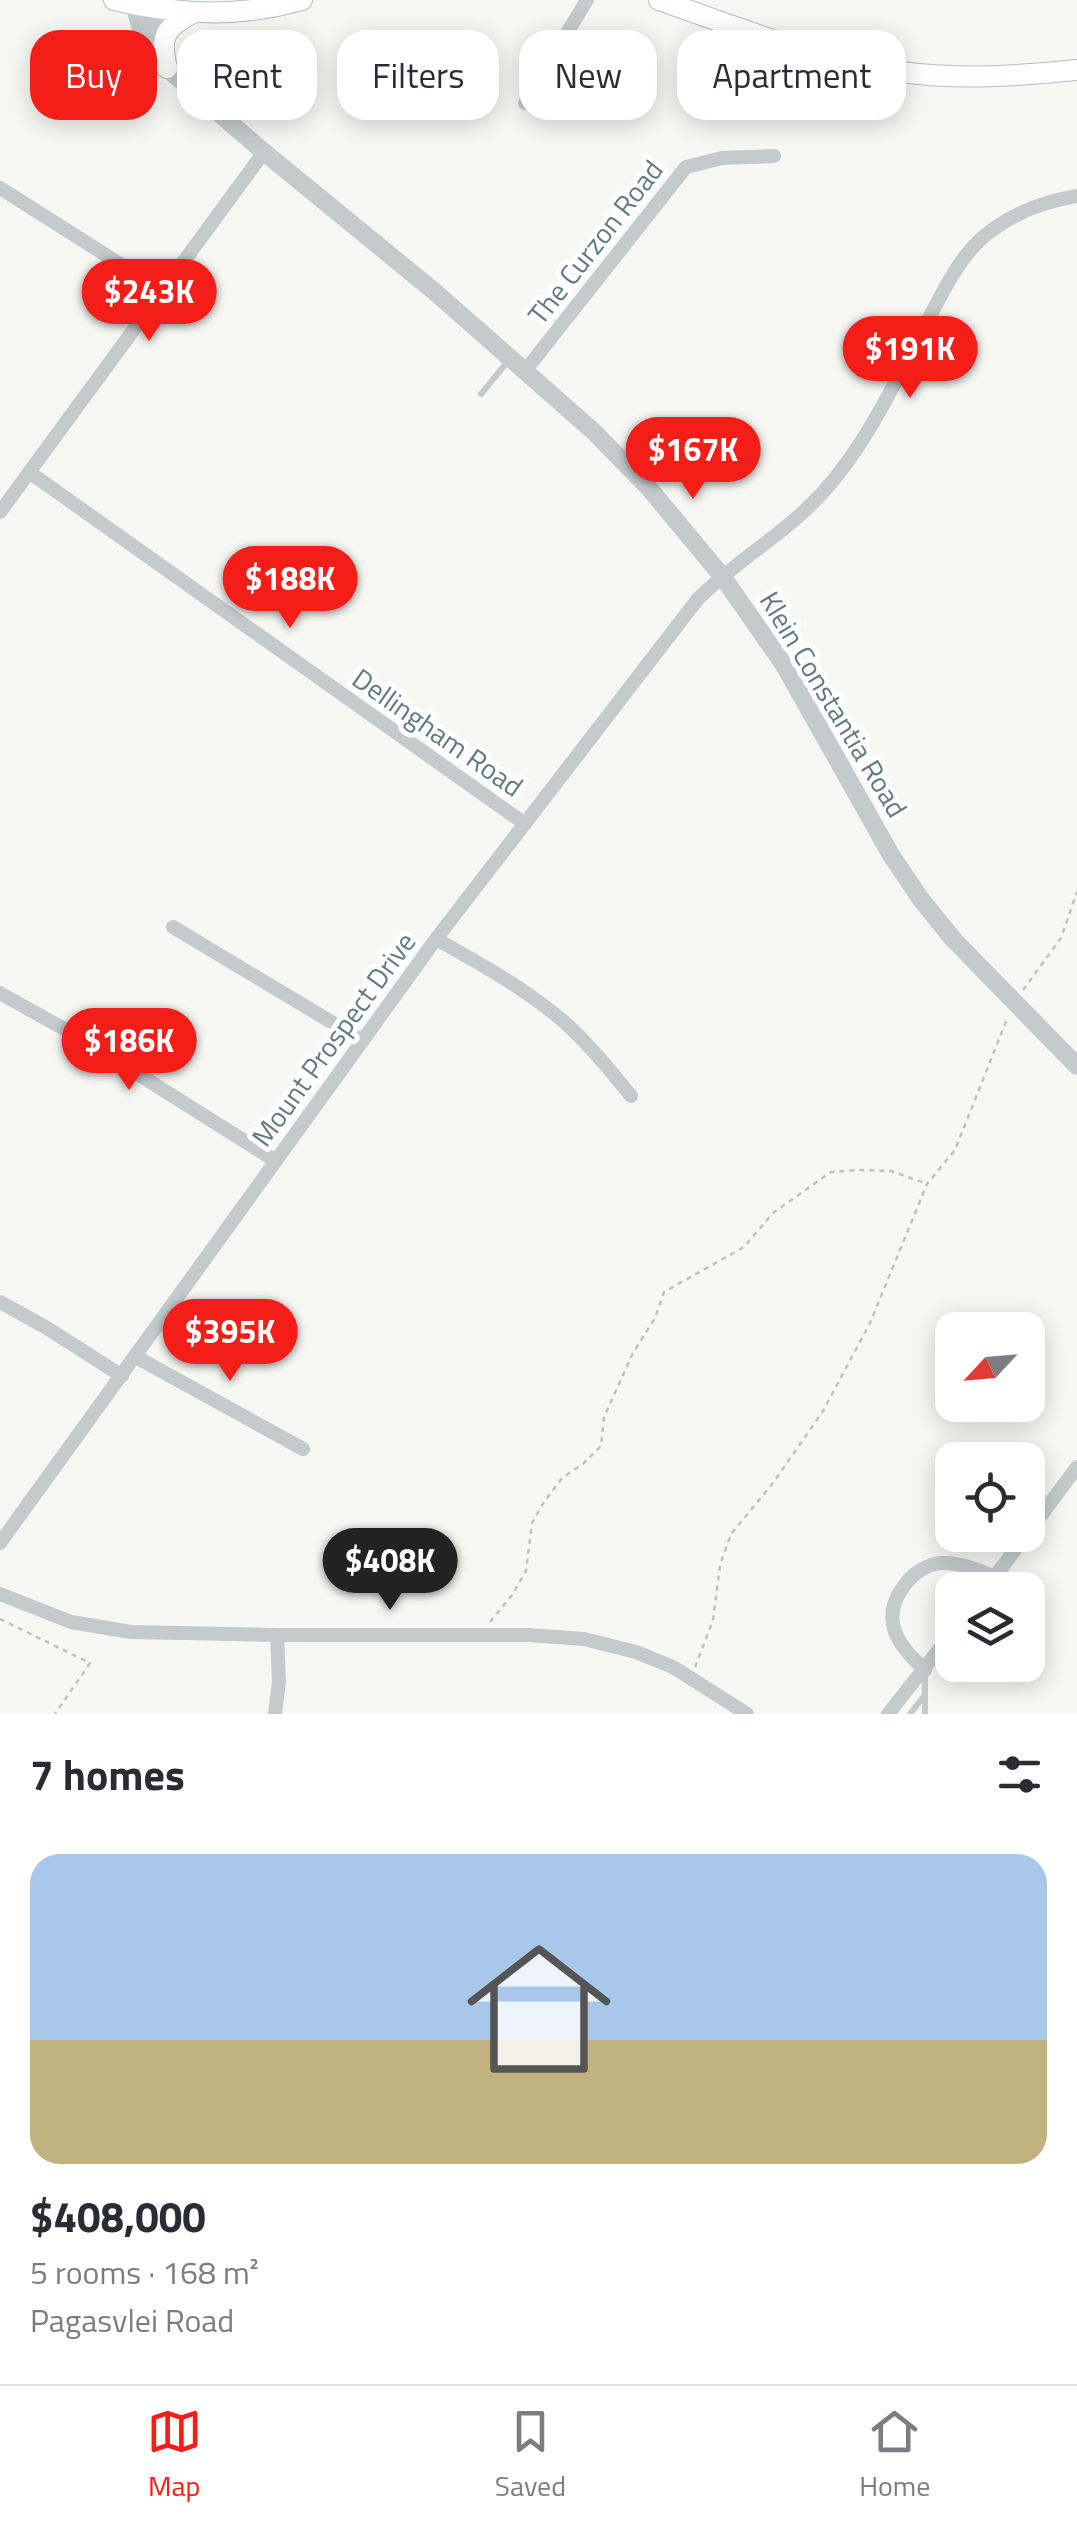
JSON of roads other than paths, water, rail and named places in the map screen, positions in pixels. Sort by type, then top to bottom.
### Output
[{"type":"main road","points":[[167,68],[164,38],[174,24],[193,14],[241,6],[274,8],[302,0]]},
{"type":"main road","points":[[658,0],[799,48],[888,70],[950,76],[1027,76],[1077,70]]},
{"type":"main road","points":[[134,4],[193,14]]},
{"type":"street","points":[[569,30],[588,0]]},
{"type":"street","name":"Klein Constantia Road","points":[[134,4],[145,42],[156,58],[518,364],[620,457],[678,521],[722,576],[790,674],[912,887],[953,939],[1077,1066]]},
{"type":"street","points":[[0,512],[264,152]]},
{"type":"street","name":"The Curzon Road","points":[[518,364],[686,168],[722,158],[774,156]]},
{"type":"street","points":[[0,188],[161,290]]},
{"type":"street","name":"Mount Prospect Drive","points":[[0,1543],[436,939],[697,600],[803,512],[842,469],[883,404],[954,275],[979,241],[1028,208],[1077,196]]},
{"type":"street","name":"Dellingham Road","points":[[29,472],[525,824]]},
{"type":"street","points":[[173,927],[363,1041]]},
{"type":"street","points":[[436,939],[526,993],[561,1019],[631,1096]]},
{"type":"street","points":[[0,994],[84,1040],[276,1162]]},
{"type":"street","points":[[0,1302],[122,1376]]},
{"type":"street","points":[[136,1357],[303,1450]]},
{"type":"street","points":[[1045,1510],[1077,1468]]},
{"type":"street","points":[[998,1572],[1013,1552]]},
{"type":"street","points":[[925,1670],[902,1646],[892,1624],[897,1596],[908,1580],[925,1568],[942,1563],[981,1572]]},
{"type":"street","points":[[0,1594],[71,1622],[131,1632],[528,1634],[584,1639],[636,1652],[692,1677],[746,1714]]},
{"type":"street","points":[[275,1714],[280,1682],[276,1635]]},
{"type":"street","points":[[888,1714],[935,1657]]},
{"type":"lane","points":[[481,394],[518,364]]},
{"type":"lane","points":[[925,1670],[925,1714]]},
{"type":"lane","points":[[910,1714],[924,1696]]}]
